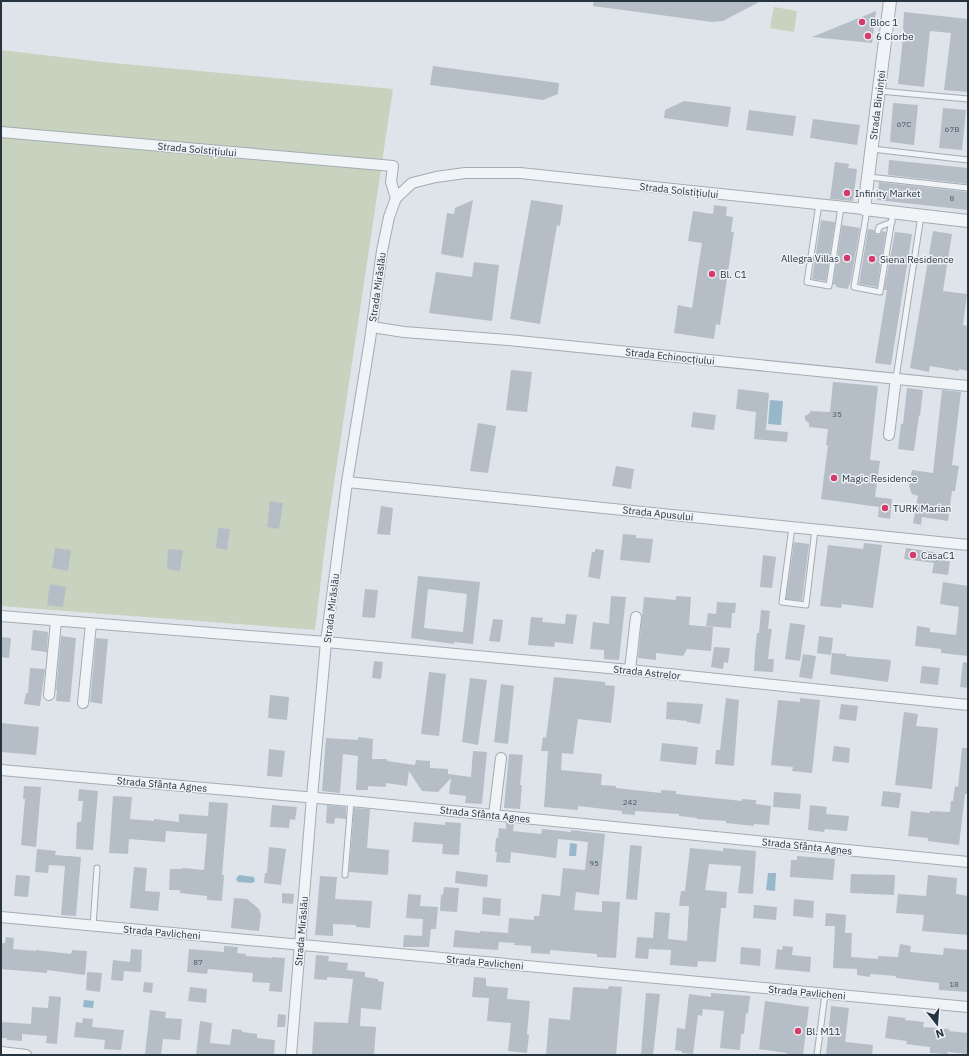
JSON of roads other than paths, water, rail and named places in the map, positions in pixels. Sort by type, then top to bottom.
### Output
[{"type":"street","name":"Strada Biruinței","points":[[865,209],[878,90],[890,1]]},
{"type":"street","name":"Strada Solstițiului","points":[[1,132],[393,166],[391,182],[396,198],[412,183],[436,177],[465,173],[520,173],[865,209],[892,217],[921,216],[968,221]]},
{"type":"street","name":"Strada Mirăslău","points":[[291,1055],[326,642],[347,482],[372,327],[382,251],[389,217],[396,198]]},
{"type":"street","name":"Strada Echinocțiului","points":[[372,327],[404,332],[516,341],[968,386]]},
{"type":"street","points":[[889,435],[896,378]]},
{"type":"street","name":"Strada Apusului","points":[[347,482],[968,545]]},
{"type":"street","name":"Strada Astrelor","points":[[1,616],[326,642],[630,670],[968,705]]},
{"type":"street","points":[[630,670],[636,617]]},
{"type":"street","points":[[49,695],[56,621]]},
{"type":"street","points":[[82,703],[91,624]]},
{"type":"street","points":[[494,815],[501,758]]},
{"type":"street","name":"Strada Sfânta Agnes","points":[[1,770],[351,801],[968,862]]},
{"type":"street","name":"Strada Pavlicheni","points":[[1,917],[968,1007]]},
{"type":"street","points":[[1,1052],[26,1055]]},
{"type":"lane","points":[[878,90],[968,99]]},
{"type":"lane","points":[[871,149],[968,160]]},
{"type":"lane","points":[[868,177],[968,188]]},
{"type":"lane","points":[[819,204],[807,282],[829,286],[841,207]]},
{"type":"lane","points":[[865,209],[854,287],[880,292],[892,217]]},
{"type":"lane","points":[[896,378],[921,216]]},
{"type":"lane","points":[[878,230],[879,227],[892,217]]},
{"type":"lane","points":[[792,527],[782,602],[806,605],[815,530]]},
{"type":"lane","points":[[345,875],[351,801]]},
{"type":"lane","points":[[93,926],[97,868]]},
{"type":"lane","points":[[817,1055],[825,994]]},
{"type":"water","points":[[770,400],[783,401],[781,425],[768,424]]},
{"type":"water","points":[[570,843],[577,844],[576,856],[569,856]]},
{"type":"water","points":[[768,873],[776,873],[775,891],[766,890]]},
{"type":"water","points":[[239,875],[254,877],[255,881],[252,883],[238,882],[236,879]]},
{"type":"water","points":[[84,1000],[94,1001],[93,1008],[83,1007]]},
{"type":"place","name":"Bloc 1","points":[[862,22]]},
{"type":"place","name":"6 Ciorbe","points":[[868,36]]},
{"type":"place","name":"Infinity Market","points":[[847,193]]},
{"type":"place","name":"Allegra Villas","points":[[847,258]]},
{"type":"place","name":"Siena Residence","points":[[872,259]]},
{"type":"place","name":"Bl. C1","points":[[712,274]]},
{"type":"place","name":"Magic Residence","points":[[834,478]]},
{"type":"place","name":"TURK Marian","points":[[885,508]]},
{"type":"place","name":"CasaC1","points":[[913,555]]},
{"type":"place","name":"Bl. M11","points":[[798,1031]]}]
